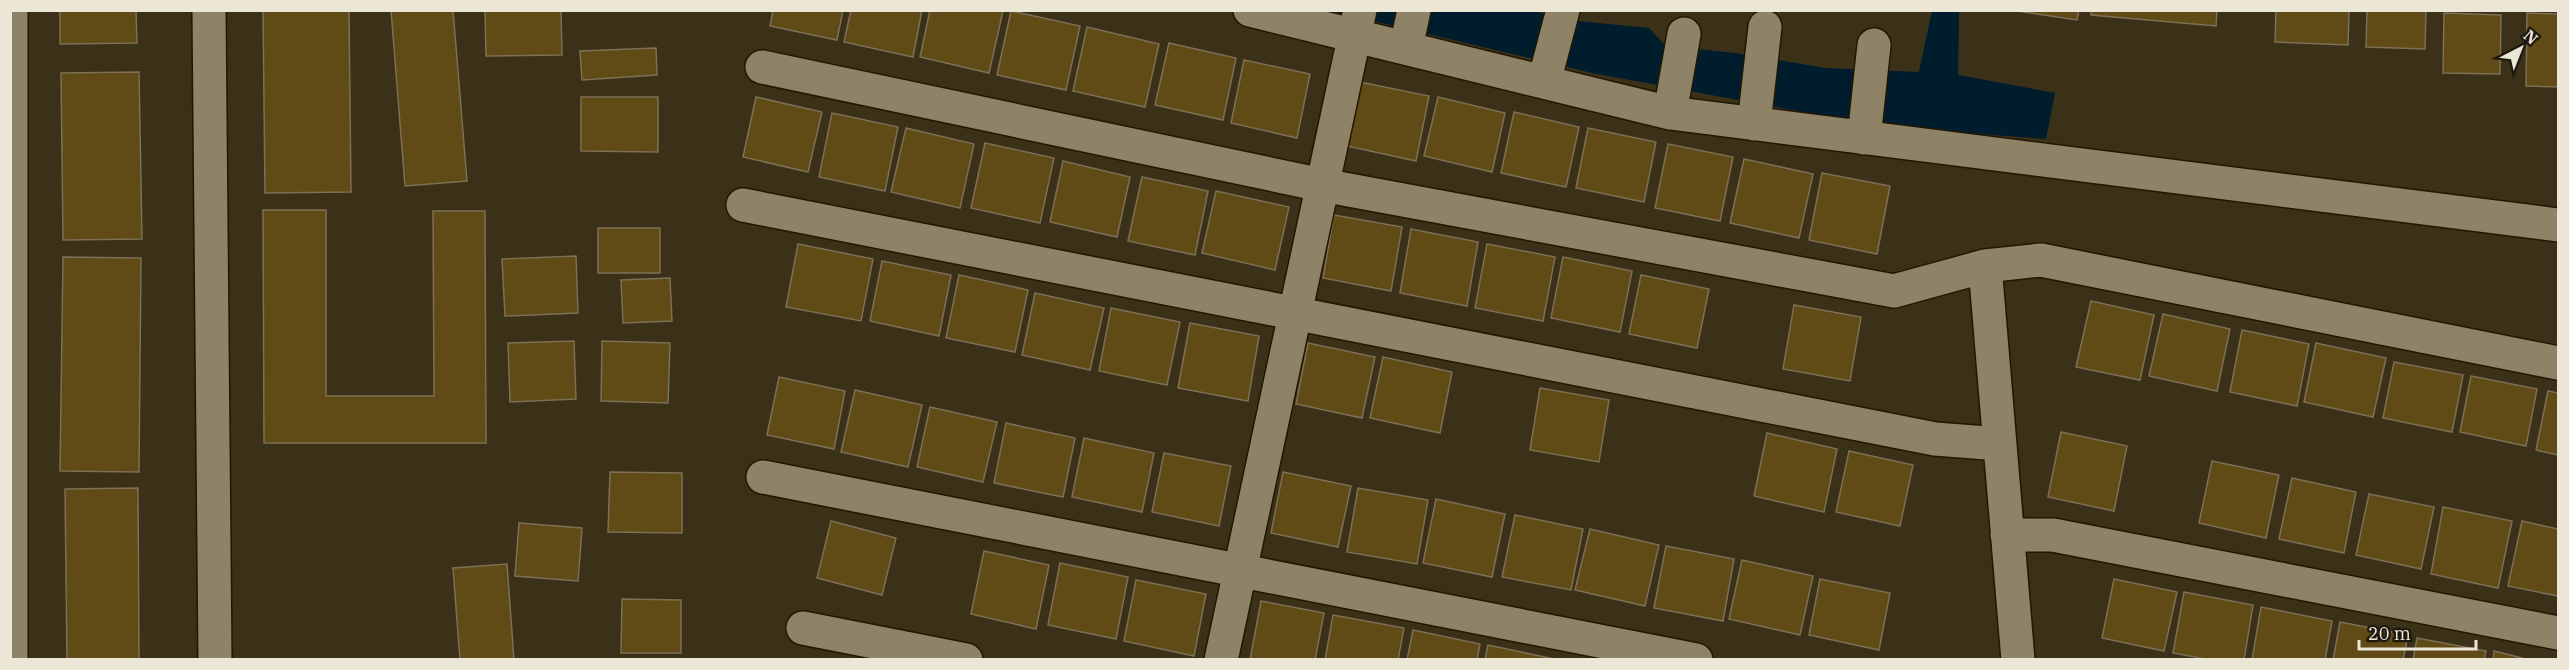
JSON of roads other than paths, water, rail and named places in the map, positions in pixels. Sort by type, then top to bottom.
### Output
[{"type":"street","points":[[11,10],[11,660]]},
{"type":"street","points":[[209,10],[215,660]]},
{"type":"street","points":[[1250,10],[1357,23],[1406,48],[1670,113],[2559,225]]},
{"type":"street","points":[[1406,48],[1414,10]]},
{"type":"street","points":[[1544,82],[1563,10]]},
{"type":"street","points":[[1221,660],[1357,23]]},
{"type":"street","points":[[1754,124],[1765,27]]},
{"type":"street","points":[[1670,113],[1684,34]]},
{"type":"street","points":[[1864,138],[1874,45]]},
{"type":"street","points":[[762,67],[1322,185],[1894,291],[1985,266],[2041,260],[2559,363]]},
{"type":"street","points":[[743,205],[1935,439],[2000,444]]},
{"type":"street","points":[[1985,266],[2018,660]]},
{"type":"street","points":[[763,477],[1696,660]]},
{"type":"street","points":[[2007,536],[2053,535],[2559,633]]},
{"type":"street","points":[[803,628],[966,660]]},
{"type":"water","points":[[1331,11],[1533,11],[1569,20],[1649,28],[1666,46],[1736,53],[1825,68],[1919,72],[1932,11],[1959,11],[1958,75],[2055,93],[2046,139],[1884,127],[1592,73]]}]
